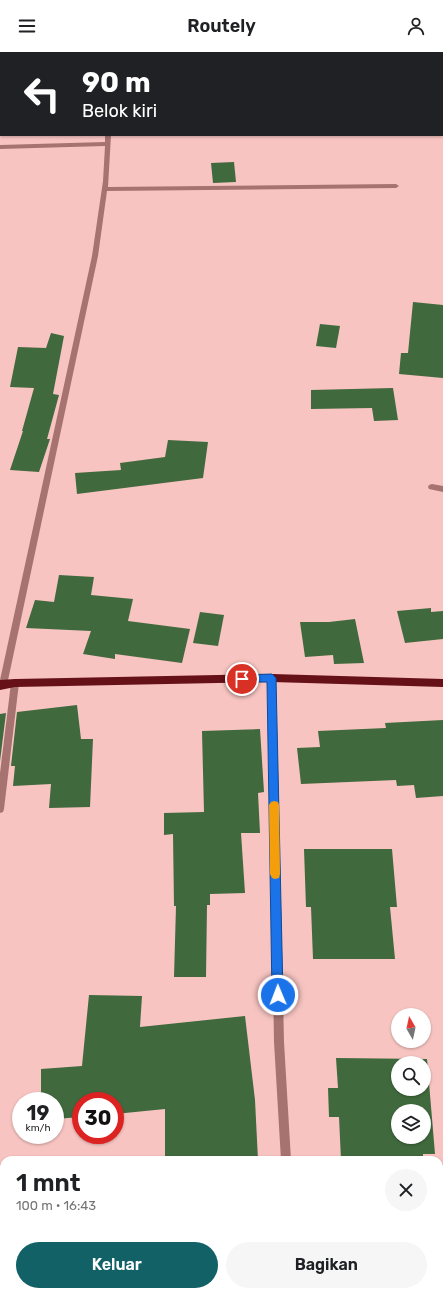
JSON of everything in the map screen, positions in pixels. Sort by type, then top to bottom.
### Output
[{"type":"highway","points":[[1,685],[14,683],[272,678],[443,683]]},
{"type":"street","points":[[1,685],[95,256],[105,189],[108,136]]},
{"type":"street","points":[[0,147],[108,144]]},
{"type":"street","points":[[105,189],[396,186]]},
{"type":"street","points":[[432,487],[443,489]]},
{"type":"street","points":[[272,678],[278,1042],[286,1156]]},
{"type":"street","points":[[0,809],[14,683]]},
{"type":"building","points":[[234,162],[236,182],[213,183],[211,163]]},
{"type":"building","points":[[413,302],[443,305],[443,378],[399,374],[401,353],[408,353]]},
{"type":"building","points":[[320,324],[340,326],[336,348],[316,346]]},
{"type":"building","points":[[51,333],[64,336],[53,394],[59,395],[47,439],[50,439],[39,472],[10,470],[23,431],[34,388],[10,387],[18,347],[46,348]]},
{"type":"building","points":[[393,388],[398,420],[374,421],[372,408],[311,409],[311,390]]},
{"type":"building","points":[[168,440],[208,442],[203,478],[77,494],[75,473],[121,470],[120,463],[165,457]]},
{"type":"building","points":[[59,575],[94,577],[91,595],[133,599],[128,621],[190,629],[182,663],[115,654],[115,659],[83,654],[91,631],[26,628],[35,600],[54,602]]},
{"type":"building","points":[[431,608],[431,612],[443,611],[443,639],[405,643],[397,611]]},
{"type":"building","points":[[200,612],[224,615],[218,646],[193,643]]},
{"type":"building","points":[[355,619],[364,663],[334,664],[333,655],[305,657],[300,622],[329,622]]},
{"type":"building","points":[[77,705],[81,739],[93,739],[90,807],[49,808],[51,784],[13,786],[15,766],[11,766],[17,712]]},
{"type":"building","points":[[6,713],[0,761],[0,714]]},
{"type":"building","points":[[443,720],[443,796],[416,798],[414,785],[397,786],[396,780],[301,784],[297,748],[320,747],[318,731],[386,728],[385,723]]},
{"type":"building","points":[[260,729],[264,792],[258,793],[260,833],[241,833],[245,893],[210,894],[210,905],[207,905],[206,977],[174,977],[176,906],[174,906],[173,834],[164,835],[164,813],[204,812],[202,731]]},
{"type":"building","points":[[304,849],[392,849],[397,907],[390,907],[395,959],[313,959],[311,907],[306,907]]},
{"type":"building","points":[[89,995],[142,996],[140,1027],[245,1016],[255,1100],[258,1156],[165,1156],[165,1109],[124,1113],[124,1092],[72,1092],[72,1118],[64,1118],[64,1092],[41,1092],[41,1069],[82,1066]]},
{"type":"building","points":[[336,1058],[391,1059],[391,1096],[430,1096],[431,1104],[391,1104],[391,1144],[431,1144],[431,1106],[435,1154],[423,1154],[423,1156],[341,1156],[339,1117],[329,1117],[328,1088],[338,1088]]},
{"type":"slow traffic","points":[[274,805],[275,874]]},
{"type":"route","points":[[242,679],[272,678],[278,995]]}]
